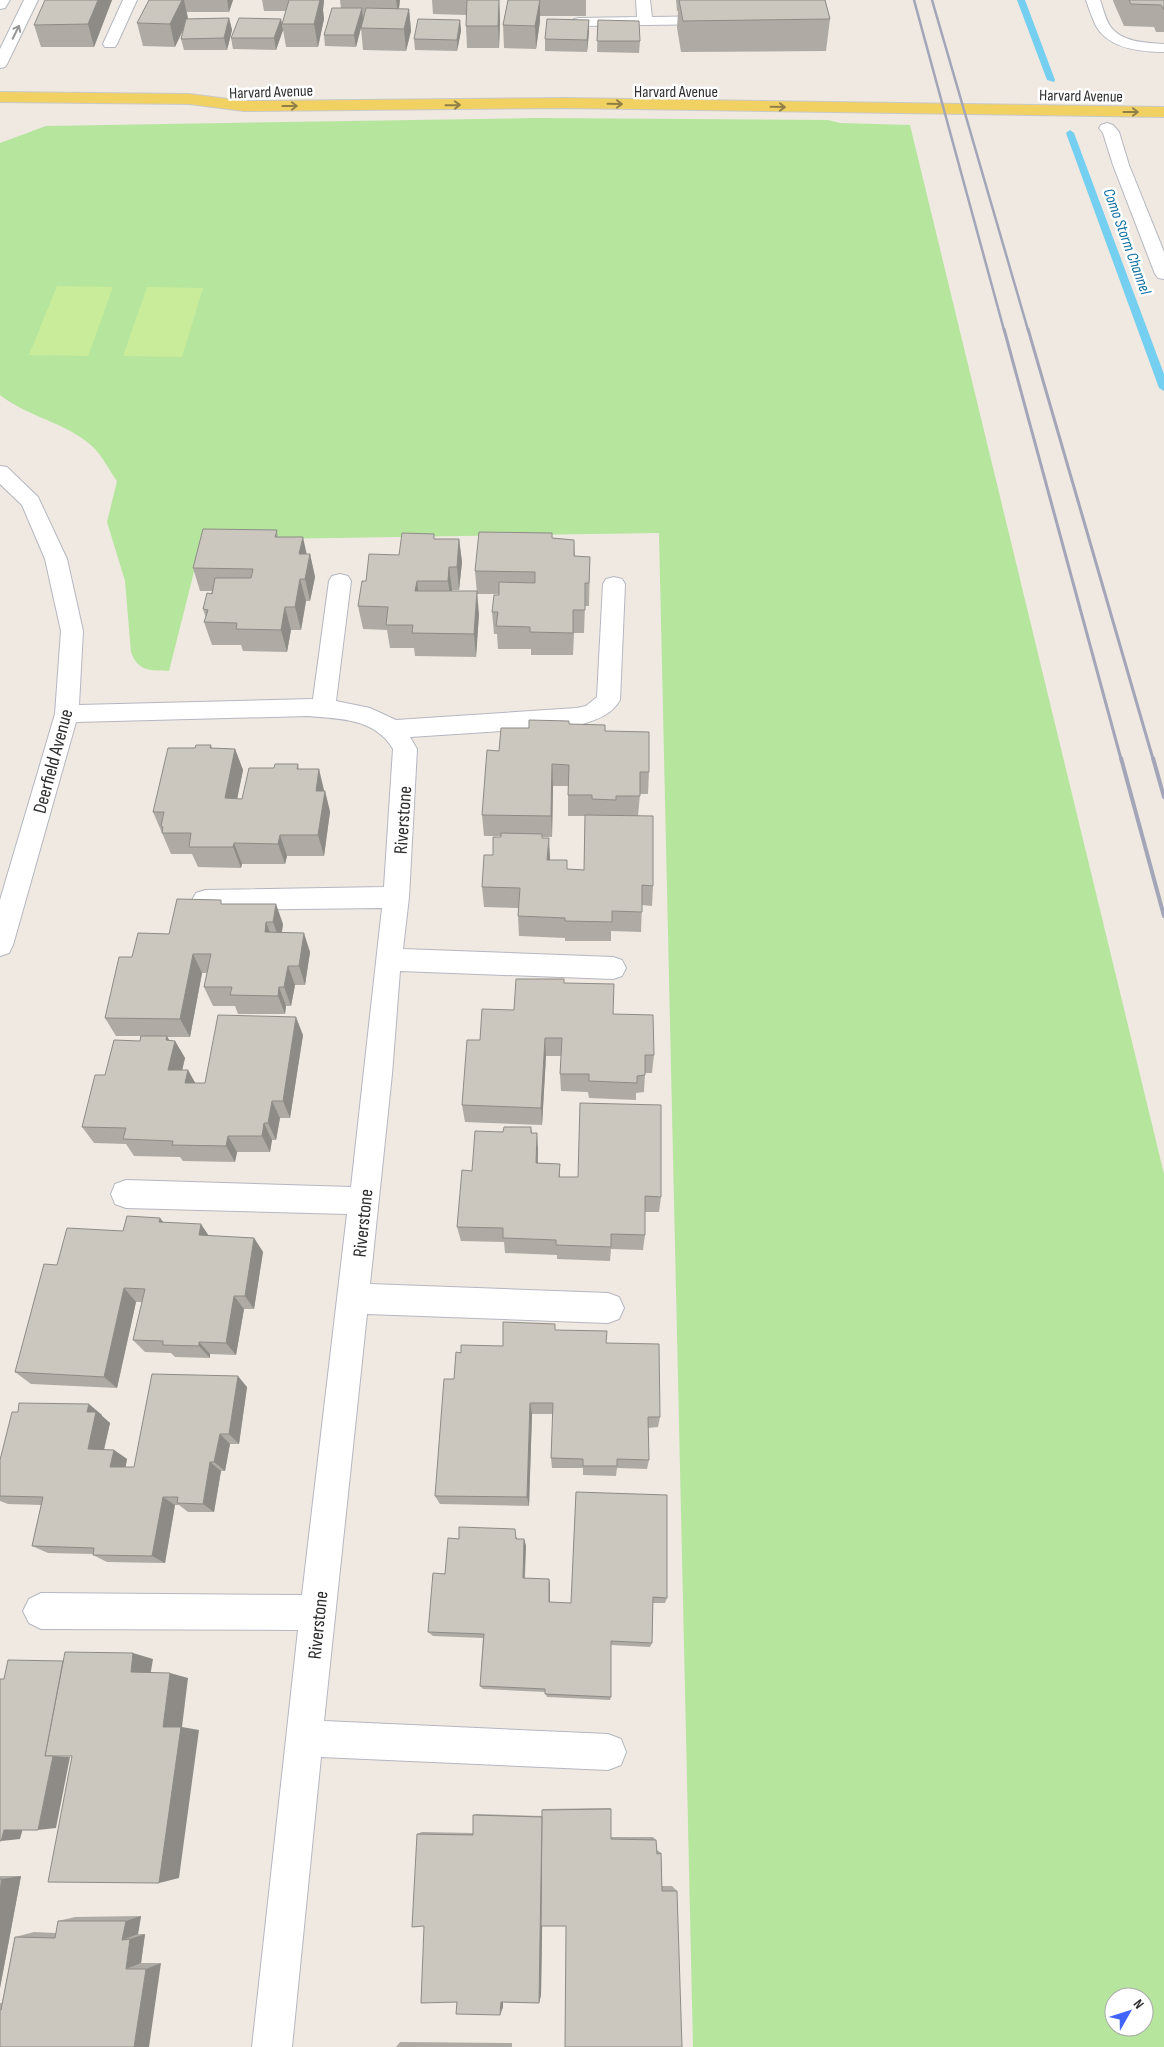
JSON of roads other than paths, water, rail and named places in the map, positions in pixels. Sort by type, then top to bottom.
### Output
[{"type":"main road","name":"Harvard Avenue","points":[[190,99],[239,89]]},
{"type":"main road","name":"Harvard Avenue","points":[[424,89],[795,91]]},
{"type":"main road","name":"Harvard Avenue","points":[[1104,96],[1164,97]]},
{"type":"main road","name":"Harvard Avenue","points":[[0,97],[190,99],[244,106],[566,104],[1164,112]]},
{"type":"street","points":[[0,5],[3,0]]},
{"type":"street","points":[[0,64],[31,0]]},
{"type":"street","points":[[110,44],[130,0]]},
{"type":"street","points":[[643,0],[645,21]]},
{"type":"street","points":[[1093,0],[1105,28],[1118,39],[1133,44],[1164,48]]},
{"type":"street","points":[[579,22],[730,20]]},
{"type":"street","points":[[1107,128],[1164,274]]},
{"type":"street","points":[[1138,208],[1155,213]]},
{"type":"street","name":"Deerfield Avenue","points":[[0,472],[31,502],[56,559],[72,631],[67,714],[0,945]]},
{"type":"street","points":[[323,709],[340,581]]},
{"type":"street","points":[[391,729],[577,717],[594,712],[608,700],[614,584]]},
{"type":"street","name":"Riverstone","points":[[67,714],[308,707],[364,713],[391,729],[405,749],[396,897],[272,2047]]},
{"type":"street","points":[[205,900],[396,897]]},
{"type":"street","points":[[388,959],[613,968]]},
{"type":"street","points":[[126,1194],[364,1201]]},
{"type":"street","points":[[353,1298],[608,1308]]},
{"type":"street","points":[[41,1611],[318,1613]]},
{"type":"street","points":[[304,1738],[608,1752]]},
{"type":"waterway","name":"Como Storm Channel","points":[[1021,0],[1051,80]]},
{"type":"waterway","name":"Como Storm Channel","points":[[1070,133],[1164,388]]},
{"type":"railway","points":[[914,0],[1004,330]]},
{"type":"railway","points":[[932,0],[1028,330]]},
{"type":"railway","points":[[1004,329],[1121,759]]},
{"type":"railway","points":[[1028,329],[1153,759]]},
{"type":"railway","points":[[1121,758],[1164,916]]},
{"type":"railway","points":[[1153,758],[1164,797]]}]
